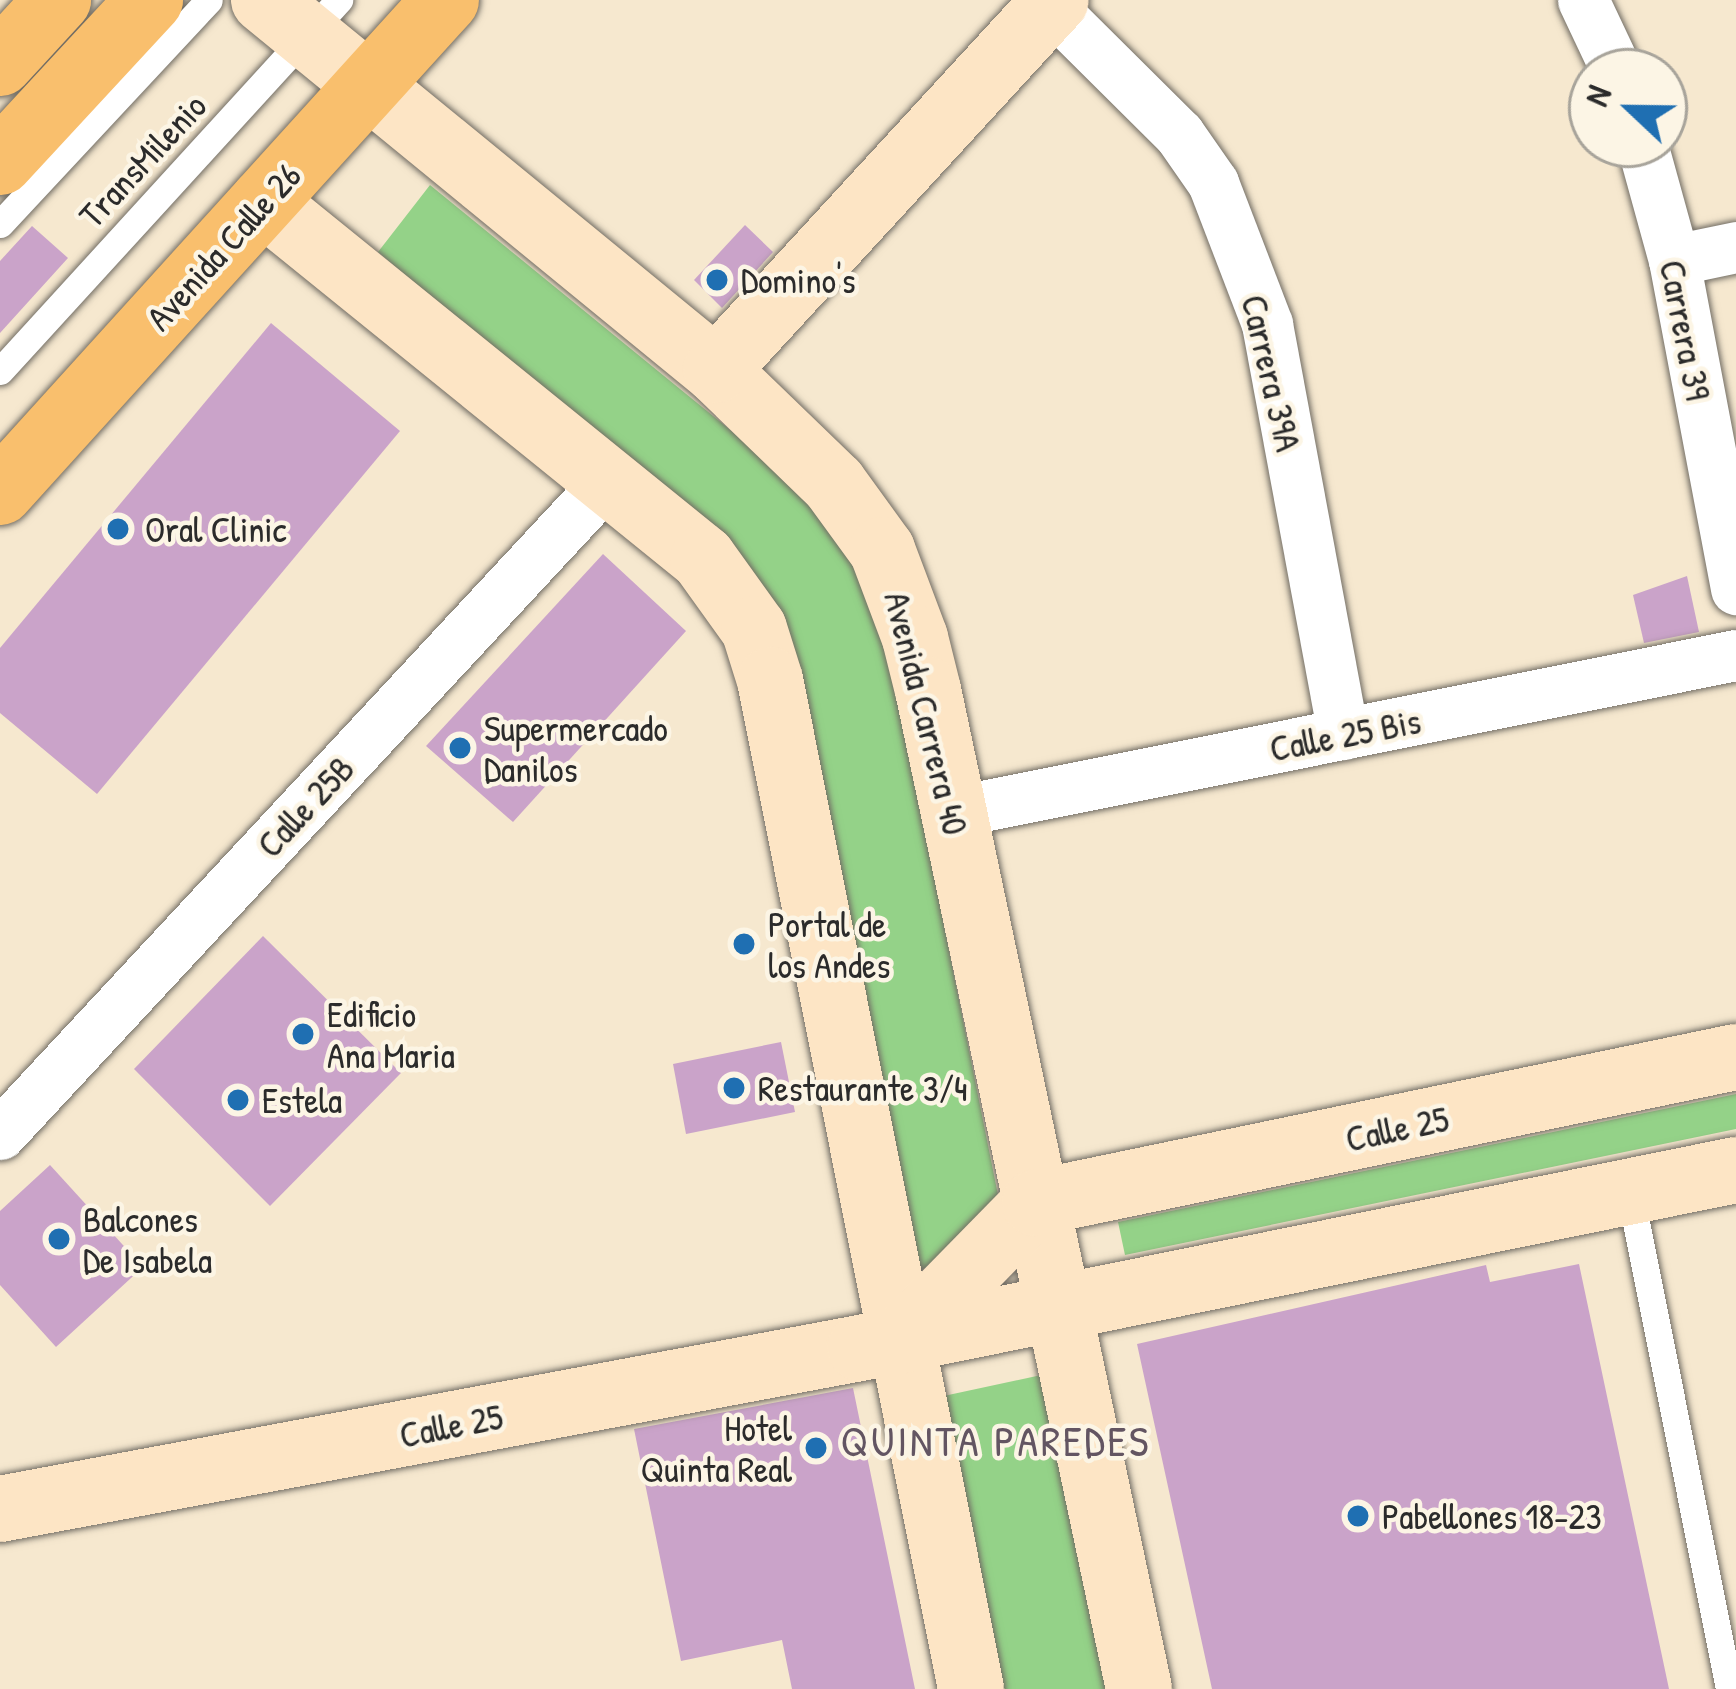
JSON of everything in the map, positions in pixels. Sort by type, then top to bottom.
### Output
[{"type":"main road","points":[[0,63],[58,0]]},
{"type":"main road","points":[[0,162],[150,0]]},
{"type":"main road","name":"Avenida Calle 26","points":[[0,492],[446,0]]},
{"type":"main road","points":[[716,370],[1053,3]]},
{"type":"main road","name":"Avenida Carrera 40","points":[[303,12],[369,86],[716,370],[834,484],[883,550],[916,638],[1138,1689]]},
{"type":"main road","points":[[263,202],[704,558],[754,629],[770,680],[971,1689]]},
{"type":"main road","name":"Calle 25","points":[[1035,1203],[1736,1057]]},
{"type":"main road","name":"Calle 25","points":[[0,1509],[901,1340],[1736,1170]]},
{"type":"main road","points":[[901,1340],[1035,1203]]},
{"type":"street","points":[[1583,0],[1606,48]]},
{"type":"street","name":"Carrera 39A","points":[[1053,3],[1178,134],[1213,182],[1267,324],[1343,734]]},
{"type":"street","name":"Carrera 39","points":[[1649,168],[1674,260],[1736,590]]},
{"type":"street","points":[[1674,260],[1736,247]]},
{"type":"street","name":"Calle 25B","points":[[0,1134],[610,478]]},
{"type":"street","name":"Calle 25 Bis","points":[[953,812],[1736,656]]},
{"type":"lane","name":"TransMilenio","points":[[0,224],[209,0]]},
{"type":"lane","name":"TransMilenio","points":[[0,371],[303,12]]},
{"type":"lane","points":[[1630,1192],[1729,1689]]},
{"type":"green space","points":[[430,185],[772,464],[837,530],[881,611],[999,1200],[945,1262],[908,1273],[710,532],[378,252]]},
{"type":"green space","points":[[1736,1094],[1736,1129],[1125,1255],[1118,1222]]},
{"type":"green space","points":[[1046,1374],[1112,1689],[998,1689],[939,1397]]},
{"type":"building","points":[[745,225],[773,252],[722,308],[694,280]]},
{"type":"building","points":[[32,226],[68,258],[0,333],[0,261]]},
{"type":"building","points":[[271,323],[400,431],[97,794],[0,713],[0,648]]},
{"type":"building","points":[[603,554],[686,631],[513,822],[426,746]]},
{"type":"building","points":[[1687,576],[1699,632],[1644,643],[1633,595]]},
{"type":"building","points":[[263,936],[401,1073],[270,1206],[134,1069]]},
{"type":"building","name":"Restaurante 3/4","points":[[781,1042],[795,1112],[686,1134],[673,1064]]},
{"type":"building","name":"Balcones De Isabela","points":[[50,1165],[143,1267],[56,1347],[0,1285],[0,1211]]},
{"type":"building","name":"Pabellones 18-23","points":[[1579,1264],[1669,1689],[1212,1689],[1137,1344],[1486,1265],[1490,1282]]},
{"type":"building","points":[[853,1388],[915,1689],[792,1689],[782,1640],[681,1661],[634,1429]]},
{"type":"place","name":"Domino's","points":[[717,280]]},
{"type":"place","name":"Oral Clinic","points":[[118,529]]},
{"type":"place","name":"Supermercado Danilos","points":[[460,748]]},
{"type":"place","name":"Portal de los Andes","points":[[744,944]]},
{"type":"place","name":"Edificio Ana Maria","points":[[303,1034]]},
{"type":"place","name":"Restaurante 3/4","points":[[734,1088]]},
{"type":"place","name":"Estela","points":[[238,1100]]},
{"type":"place","name":"Balcones De Isabela","points":[[59,1239]]},
{"type":"place","name":"Hotel Quinta Real","points":[[816,1448]]},
{"type":"place","name":"Pabellones 18-23","points":[[1358,1516]]},
{"type":"district","name":"QUINTA PAREDES","points":[[996,1441]]}]
